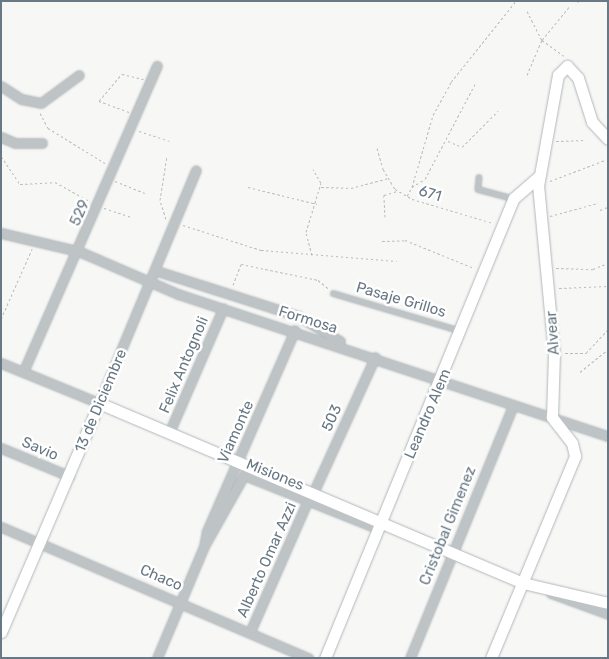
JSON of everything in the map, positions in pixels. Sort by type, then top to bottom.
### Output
[{"type":"street","name":"529","points":[[24,370],[138,115],[157,66]]},
{"type":"street","points":[[567,66],[578,78],[603,136]]},
{"type":"street","name":"Alvear","points":[[552,417],[554,354],[548,267],[540,218],[538,181],[543,141],[558,75],[567,66]]},
{"type":"street","points":[[1,86],[21,99],[41,103],[79,75]]},
{"type":"street","points":[[1,137],[15,143],[42,143]]},
{"type":"street","name":"13 de Diciembre","points":[[1,632],[4,618],[40,543],[153,281],[196,170]]},
{"type":"street","name":"Leandro Alem","points":[[325,658],[442,380],[514,198],[538,181]]},
{"type":"street","name":"Formosa","points":[[1,233],[78,250],[223,308],[348,347],[608,436]]},
{"type":"street","points":[[157,271],[312,322],[348,347]]},
{"type":"street","name":"Felix Antognoli","points":[[170,433],[223,308]]},
{"type":"street","name":"Viamonte","points":[[204,546],[207,532],[295,330]]},
{"type":"street","name":"503","points":[[311,496],[375,357]]},
{"type":"street","name":"Misiones","points":[[1,363],[24,370],[238,461],[311,496],[381,526],[452,552],[523,583],[608,614]]},
{"type":"street","name":"Cristobal Gimenez","points":[[410,658],[513,405]]},
{"type":"street","points":[[491,658],[575,456],[572,443],[552,417]]},
{"type":"street","name":"Savio","points":[[1,448],[68,476]]},
{"type":"street","name":"Misiones","points":[[244,475],[311,496]]},
{"type":"street","name":"Viamonte","points":[[157,658],[204,546],[244,475]]},
{"type":"street","name":"Alberto Omar Azzi","points":[[250,632],[311,496]]},
{"type":"street","name":"Chaco","points":[[1,527],[180,601],[308,658]]},
{"type":"street","name":"Misiones","points":[[546,591],[608,602]]},
{"type":"lane","points":[[479,177],[478,189],[514,198]]},
{"type":"lane","name":"Pasaje Grillos","points":[[333,293],[462,331]]},
{"type":"lane","points":[[598,432],[608,442]]},
{"type":"path","points":[[407,196],[412,187],[437,107],[452,82],[516,1]]},
{"type":"path","points":[[527,75],[542,40],[569,7]]},
{"type":"path","points":[[526,11],[542,40],[564,54],[567,66]]},
{"type":"path","points":[[138,115],[99,101],[122,74],[151,81]]},
{"type":"path","points":[[412,187],[425,179],[448,140],[475,84]]},
{"type":"path","points":[[41,103],[40,113],[48,128],[76,148],[114,167]]},
{"type":"path","points":[[448,140],[462,147],[498,111]]},
{"type":"path","points":[[132,128],[169,141]]},
{"type":"path","points":[[543,141],[585,140]]},
{"type":"path","name":"671","points":[[378,148],[389,178],[398,191],[407,196],[504,226]]},
{"type":"path","points":[[1,156],[20,184],[55,182],[98,205],[131,217]]},
{"type":"path","points":[[167,156],[160,200],[174,227],[261,250],[397,261]]},
{"type":"path","points":[[538,181],[605,160]]},
{"type":"path","points":[[312,255],[306,232],[321,188],[313,169]]},
{"type":"path","points":[[321,188],[350,188],[389,178]]},
{"type":"path","points":[[110,179],[145,193]]},
{"type":"path","points":[[248,187],[317,204]]},
{"type":"path","points":[[385,218],[384,196],[398,191]]},
{"type":"path","points":[[540,218],[598,203]]},
{"type":"path","points":[[600,210],[608,207]]},
{"type":"path","points":[[382,240],[405,240],[486,272]]},
{"type":"path","points":[[1,319],[35,241]]},
{"type":"path","points":[[548,267],[593,269],[608,263]]},
{"type":"path","points":[[231,294],[241,264],[318,280],[333,293]]},
{"type":"path","points":[[549,288],[608,286]]},
{"type":"path","points":[[554,354],[586,353],[608,329]]},
{"type":"path","points":[[580,372],[608,348]]}]
